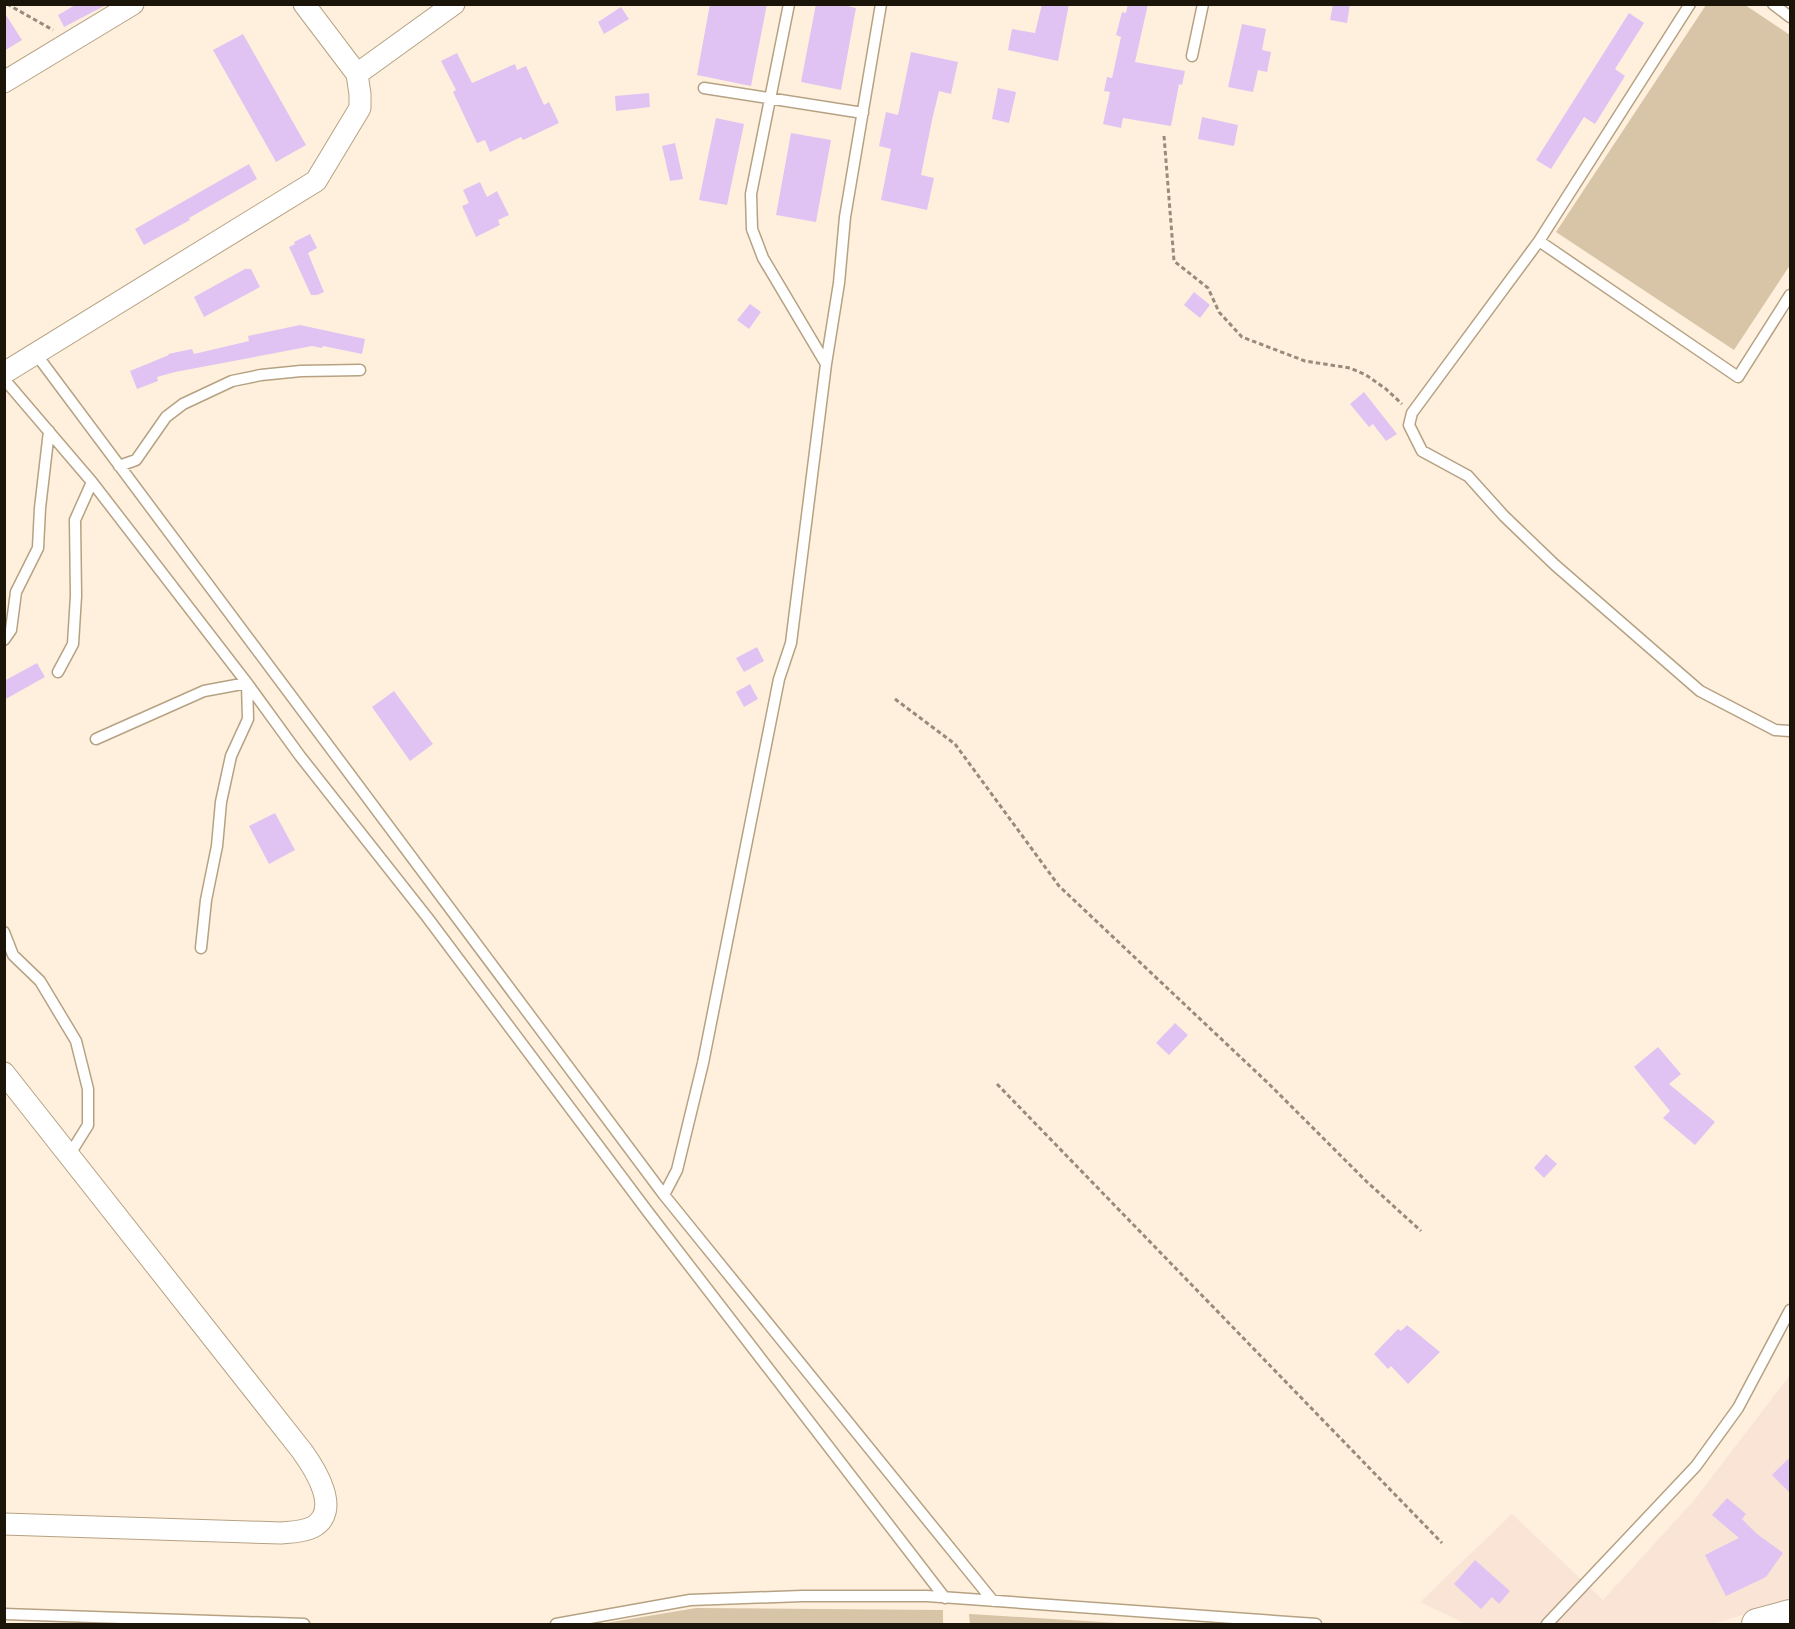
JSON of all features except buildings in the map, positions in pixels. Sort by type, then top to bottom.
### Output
[{"type":"main road","points":[[1757,1624],[1791,1615]]},
{"type":"street","points":[[4,82],[133,4]]},
{"type":"street","points":[[4,373],[316,181],[360,108],[360,94],[357,74],[304,4]]},
{"type":"street","points":[[357,74],[454,4]]},
{"type":"street","points":[[4,1073],[312,1464],[325,1494],[326,1510],[320,1522],[313,1527],[303,1531],[281,1533],[4,1524]]},
{"type":"lane","points":[[789,4],[751,194],[752,229],[763,258],[826,364]]},
{"type":"lane","points":[[664,1196],[677,1170],[703,1063],[778,679],[791,644],[826,364],[839,283],[845,217],[880,4]]},
{"type":"lane","points":[[1192,56],[1203,4]]},
{"type":"lane","points":[[1690,4],[1539,241],[1412,413],[1409,425],[1422,451],[1468,476],[1504,516],[1555,565],[1700,691],[1775,730],[1791,731]]},
{"type":"lane","points":[[1773,4],[1791,17]]},
{"type":"lane","points":[[704,88],[862,113]]},
{"type":"lane","points":[[1539,241],[1738,377],[1791,295]]},
{"type":"lane","points":[[36,354],[664,1196],[954,1556],[993,1601]]},
{"type":"lane","points":[[119,466],[136,460],[166,417],[183,404],[232,381],[301,371],[360,370]]},
{"type":"lane","points":[[4,379],[92,482],[945,1598]]},
{"type":"lane","points":[[4,640],[11,630],[16,592],[38,548],[49,431]]},
{"type":"lane","points":[[58,672],[73,644],[76,596],[75,520],[92,482]]},
{"type":"lane","points":[[96,739],[204,691],[247,683]]},
{"type":"lane","points":[[201,948],[206,900],[217,846],[221,802],[231,756],[248,719],[247,683]]},
{"type":"lane","points":[[4,932],[13,955],[40,981],[76,1041],[88,1089],[88,1125],[70,1154]]},
{"type":"lane","points":[[1547,1624],[1696,1466],[1738,1408],[1791,1310]]},
{"type":"lane","points":[[556,1624],[690,1600],[802,1596],[945,1598],[1316,1624]]},
{"type":"lane","points":[[4,1614],[304,1624]]},
{"type":"path","points":[[7,4],[73,41]]},
{"type":"path","points":[[1164,136],[1174,261],[1208,288],[1227,321],[1242,337],[1305,361],[1350,368],[1366,375],[1386,389],[1412,413]]},
{"type":"path","points":[[895,699],[954,744],[1059,886],[1421,1231]]},
{"type":"path","points":[[997,1084],[1442,1543]]},
{"type":"shaded area","points":[[1706,5],[1745,5],[1790,35],[1790,265],[1734,350],[1556,232]]},
{"type":"shaded area","points":[[1790,1375],[1790,1601],[1712,1624],[1466,1624],[1420,1602],[1512,1514],[1603,1600],[1695,1499]]},
{"type":"shaded area","points":[[696,1608],[943,1610],[943,1624],[600,1624]]},
{"type":"shaded area","points":[[970,1614],[1134,1624],[970,1624]]}]
